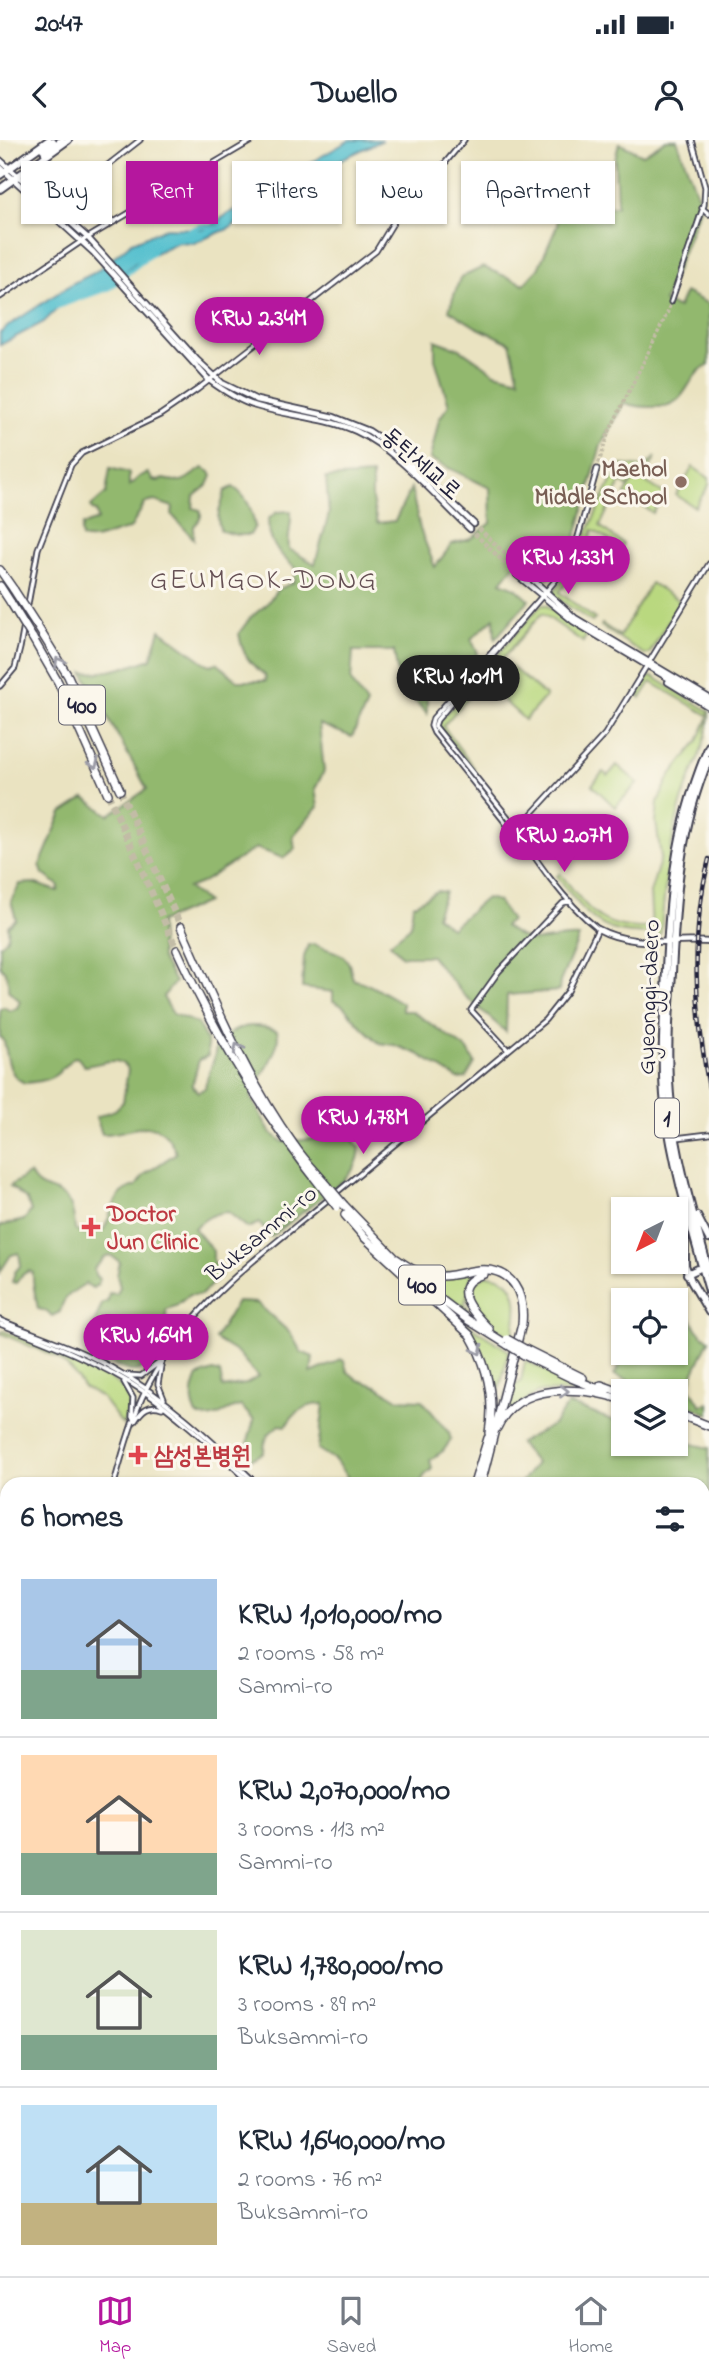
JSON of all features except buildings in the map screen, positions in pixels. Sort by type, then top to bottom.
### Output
[{"type":"highway","name":"400","points":[[0,570],[68,676],[120,790]]},
{"type":"highway","name":"400","points":[[0,586],[58,682],[108,794]]},
{"type":"highway","name":"400","points":[[181,927],[216,1007],[267,1104],[326,1188]]},
{"type":"highway","name":"400","points":[[177,950],[213,1025],[246,1082],[289,1146],[341,1206],[395,1258],[436,1293],[508,1342]]},
{"type":"highway","name":"400","points":[[341,1206],[345,1215],[374,1244],[431,1293],[525,1352],[611,1392]]},
{"type":"highway","points":[[345,1215],[364,1237],[470,1335],[481,1355],[490,1385],[491,1437]]},
{"type":"highway","points":[[395,1258],[429,1276],[492,1270],[504,1274],[517,1289],[523,1308],[522,1324],[491,1437],[477,1477]]},
{"type":"highway","points":[[482,1477],[520,1308],[512,1285],[501,1276],[488,1273],[473,1278],[466,1288],[465,1297],[473,1313],[489,1329]]},
{"type":"highway","points":[[491,1437],[515,1405],[542,1392],[577,1391],[611,1395]]},
{"type":"highway","points":[[688,1420],[709,1428]]},
{"type":"main road","points":[[43,151],[49,140]]},
{"type":"main road","points":[[0,189],[55,140]]},
{"type":"main road","points":[[4,171],[62,140]]},
{"type":"main road","points":[[43,151],[68,140]]},
{"type":"main road","points":[[0,160],[4,171],[15,178]]},
{"type":"main road","name":"동탄세교로","points":[[15,178],[95,250]]},
{"type":"main road","name":"동탄세교로","points":[[15,178],[88,238],[95,250],[211,379],[243,401],[340,425],[367,437],[388,452],[472,527]]},
{"type":"main road","points":[[522,570],[575,618],[649,664],[656,669],[659,677],[709,701]]},
{"type":"main road","points":[[517,575],[539,600],[649,664]]},
{"type":"main road","points":[[656,669],[663,668],[709,701]]},
{"type":"main road","name":"Gyeonggi-daero","points":[[686,1197],[665,1102],[663,1053],[673,874],[680,828],[692,787],[709,746]]},
{"type":"main road","name":"Gyeonggi-daero","points":[[670,940],[681,851],[696,793],[709,759]]},
{"type":"main road","points":[[598,929],[621,937],[709,942]]},
{"type":"main road","points":[[688,1202],[709,1239]]},
{"type":"main road","name":"Gyeonggi-daero","points":[[688,1204],[709,1271]]},
{"type":"main road","name":"Gyeonggi-daero","points":[[688,1206],[709,1291]]},
{"type":"main road","points":[[688,1274],[698,1269]]},
{"type":"main road","points":[[687,1274],[709,1312]]},
{"type":"street","points":[[114,222],[83,192],[81,186],[140,140]]},
{"type":"street","points":[[0,297],[82,241],[253,140]]},
{"type":"street","points":[[0,686],[15,668],[18,658],[37,553],[71,466],[82,453],[160,415],[211,379],[376,251],[404,205],[436,174],[464,140]]},
{"type":"street","points":[[671,302],[702,208],[705,187],[692,140]]},
{"type":"street","points":[[702,208],[709,214]]},
{"type":"street","points":[[597,469],[575,553],[567,568],[435,723],[439,733],[511,821],[570,901],[598,929]]},
{"type":"street","points":[[516,831],[605,734],[709,564]]},
{"type":"street","points":[[509,1051],[471,1010],[499,971],[563,903],[570,901]]},
{"type":"street","name":"Buksammi-ro","points":[[116,1477],[128,1436],[146,1391],[166,1355],[195,1314],[220,1290],[545,1020],[558,1006],[598,929]]},
{"type":"street","points":[[673,1138],[709,1134]]},
{"type":"street","points":[[0,1322],[80,1352],[173,1409]]},
{"type":"street","points":[[121,1375],[141,1376],[166,1355]]},
{"type":"street","points":[[166,1355],[158,1384],[163,1398],[249,1477]]},
{"type":"street","points":[[121,1375],[133,1398],[128,1436]]},
{"type":"street","points":[[146,1391],[244,1477]]},
{"type":"street","points":[[128,1436],[137,1418],[148,1407],[161,1407],[176,1416]]},
{"type":"green space","points":[[666,140],[677,140],[701,205],[664,302],[678,308],[685,292],[709,304],[709,365],[695,376],[676,401],[656,407],[624,403],[601,445],[572,551],[565,563],[549,578],[544,577],[528,557],[517,562],[501,582],[516,588],[529,600],[495,639],[494,618],[471,639],[478,653],[460,676],[427,686],[427,714],[399,683],[394,651],[353,651],[351,681],[367,704],[352,737],[319,724],[324,771],[315,789],[318,807],[293,836],[295,849],[283,858],[256,848],[201,883],[188,888],[207,902],[160,922],[161,958],[175,982],[163,997],[173,1014],[197,1023],[207,1041],[208,1056],[199,1060],[192,1086],[198,1092],[205,1088],[216,1042],[245,1027],[259,1026],[277,1031],[278,1038],[273,1055],[251,1097],[270,1132],[283,1142],[347,1138],[352,1139],[360,1148],[355,1166],[344,1180],[271,1237],[259,1223],[248,1228],[228,1212],[218,1213],[194,1228],[213,1251],[213,1262],[221,1275],[201,1295],[189,1295],[176,1306],[166,1309],[167,1333],[164,1338],[160,1338],[155,1329],[148,1327],[141,1331],[149,1357],[141,1368],[133,1371],[116,1365],[96,1353],[97,1346],[106,1345],[110,1333],[108,1328],[99,1330],[93,1326],[102,1304],[108,1301],[109,1293],[117,1294],[120,1287],[117,1276],[120,1262],[110,1255],[105,1257],[94,1269],[99,1279],[98,1284],[93,1288],[85,1284],[76,1289],[66,1299],[60,1312],[52,1316],[47,1311],[38,1309],[33,1273],[29,1271],[16,1283],[12,1282],[21,1265],[19,1253],[11,1255],[0,1272],[0,1226],[24,1220],[31,1211],[27,1200],[10,1186],[30,1173],[41,1186],[63,1195],[73,1213],[75,1230],[84,1235],[104,1229],[118,1197],[136,1186],[144,1175],[176,1153],[162,1131],[153,1127],[102,1134],[96,1117],[115,1110],[123,1102],[128,1070],[124,1065],[109,1061],[84,1066],[75,1057],[51,1078],[25,1083],[11,1070],[3,1039],[0,1037],[0,1009],[4,1007],[10,1011],[17,1008],[20,1001],[8,990],[7,976],[0,966],[0,945],[7,937],[8,926],[16,919],[11,901],[20,884],[33,883],[58,891],[59,886],[43,874],[40,865],[62,813],[85,798],[109,815],[147,789],[83,672],[108,671],[151,659],[160,630],[204,662],[210,665],[217,663],[238,681],[266,681],[265,675],[247,657],[239,633],[277,590],[294,582],[296,569],[275,547],[268,519],[277,512],[291,511],[289,549],[315,564],[329,514],[326,478],[372,475],[372,500],[377,523],[395,521],[411,488],[420,529],[435,567],[452,544],[471,539],[491,523],[490,488],[430,459],[439,419],[449,405],[435,359],[435,340],[460,349],[495,373],[519,379],[510,343],[476,327],[449,310],[460,278],[483,267],[524,284],[538,269],[557,224],[615,224],[615,160],[619,143],[643,155]]},
{"type":"green space","points":[[656,457],[643,479],[627,470],[623,478],[628,472],[634,477],[628,487],[621,482],[600,526],[623,544],[622,548],[593,530],[582,564],[559,592],[595,619],[592,622],[554,596],[554,591],[577,563],[583,541],[618,467],[644,467]]},
{"type":"green space","points":[[693,467],[709,478],[709,485],[695,507],[676,495]]},
{"type":"green space","points":[[110,468],[129,473],[129,486],[148,473],[153,480],[177,481],[185,480],[203,468],[210,472],[212,476],[208,485],[194,496],[193,508],[200,510],[201,515],[194,526],[194,539],[172,515],[173,507],[155,501],[145,503],[130,529],[100,538],[82,538],[83,525],[98,520],[96,511],[92,510],[91,506],[106,493]]},
{"type":"green space","points":[[636,476],[665,494],[653,513],[625,494]]},
{"type":"green space","points":[[233,487],[243,495],[250,509],[255,526],[250,535],[221,531],[219,526],[218,516],[225,491]]},
{"type":"green space","points":[[651,583],[680,601],[650,653],[645,655],[601,626],[602,624],[620,636]]},
{"type":"green space","points":[[541,605],[546,605],[586,636],[583,642],[542,613],[502,659],[546,696],[525,720],[482,681],[443,726],[474,768],[472,769],[438,727],[438,723]]},
{"type":"green space","points":[[649,677],[709,711],[709,716],[651,682],[641,698],[637,695]]},
{"type":"green space","points":[[709,717],[703,746],[685,792],[673,835],[661,933],[629,933],[599,923],[584,910],[557,876],[560,873],[597,916],[619,926],[652,928],[650,893],[661,857],[656,822],[658,802],[670,776],[698,741]]},
{"type":"green space","points":[[617,765],[638,783],[615,807],[592,785],[603,772],[608,776]]},
{"type":"green space","points":[[437,891],[445,892],[436,916],[451,928],[486,898],[498,901],[511,921],[504,926],[515,934],[533,940],[579,937],[560,982],[559,991],[507,995],[506,1032],[463,994],[431,956],[402,956],[390,943],[410,927],[413,905]]},
{"type":"green space","points":[[314,944],[343,956],[349,964],[354,980],[402,1003],[402,1011],[412,1011],[468,1050],[475,1063],[466,1078],[458,1079],[418,1054],[394,1045],[379,1043],[343,1006],[333,1001],[333,992],[302,988],[304,957],[308,945]]},
{"type":"green space","points":[[483,1272],[471,1278],[465,1303],[471,1314],[416,1274]]},
{"type":"green space","points":[[487,1275],[499,1277],[513,1289],[516,1318],[512,1339],[482,1318],[468,1300],[468,1291],[474,1283]]},
{"type":"green space","points":[[237,1302],[257,1303],[291,1334],[301,1352],[313,1357],[311,1373],[340,1359],[344,1361],[347,1371],[358,1380],[376,1386],[398,1399],[422,1400],[449,1433],[451,1440],[443,1451],[430,1460],[432,1469],[424,1477],[347,1477],[335,1460],[318,1449],[324,1404],[312,1405],[301,1409],[286,1426],[280,1425],[270,1433],[264,1453],[249,1460],[248,1441],[254,1420],[241,1406],[209,1418],[197,1415],[193,1405],[194,1386],[198,1376],[213,1371],[220,1373],[223,1388],[246,1384],[258,1377],[239,1354],[215,1339]]},
{"type":"green space","points":[[688,1314],[697,1330],[709,1340],[688,1385],[688,1379],[624,1379],[614,1375],[621,1365],[688,1365]]},
{"type":"green space","points":[[455,1316],[509,1351],[494,1411],[491,1382],[484,1360]]},
{"type":"green space","points":[[4,1331],[74,1360],[112,1380],[130,1399],[123,1425],[102,1398],[83,1387],[72,1371],[58,1358],[0,1333]]},
{"type":"green space","points":[[525,1361],[592,1391],[538,1392],[499,1421],[507,1392],[521,1381]]},
{"type":"green space","points":[[688,1385],[701,1405],[709,1403],[709,1414],[688,1405]]},
{"type":"green space","points":[[568,1404],[611,1420],[611,1456],[688,1456],[688,1443],[709,1448],[709,1477],[525,1477],[536,1463],[519,1443],[553,1425]]},
{"type":"water","points":[[350,140],[383,140],[339,161],[313,161]]},
{"type":"water","points":[[232,211],[232,224],[236,224],[194,243],[178,242],[136,262],[110,286],[61,305],[44,322],[0,345],[0,333],[11,324],[73,283],[94,273],[132,242],[166,228],[205,229],[218,224],[218,220]]},
{"type":"waterway","points":[[188,231],[200,226],[216,227]]},
{"type":"waterway","points":[[56,307],[109,288],[153,252]]},
{"type":"tunnel","points":[[0,185],[45,153]]},
{"type":"tunnel","points":[[597,469],[608,434],[671,302]]},
{"type":"tunnel","points":[[474,524],[522,570]]},
{"type":"tunnel","points":[[470,529],[517,575]]},
{"type":"tunnel","points":[[120,790],[181,927]]},
{"type":"tunnel","points":[[108,794],[177,950]]},
{"type":"railway","points":[[709,859],[697,945],[700,1031],[709,1088]]},
{"type":"place","name":"Maehol Middle School","points":[[681,482]]},
{"type":"place","name":"Doctor Jun Clinic","points":[[91,1227]]},
{"type":"place","name":"삼성본병원","points":[[138,1455]]},
{"type":"district","name":"GEUMGOK-DONG","points":[[264,578]]}]
